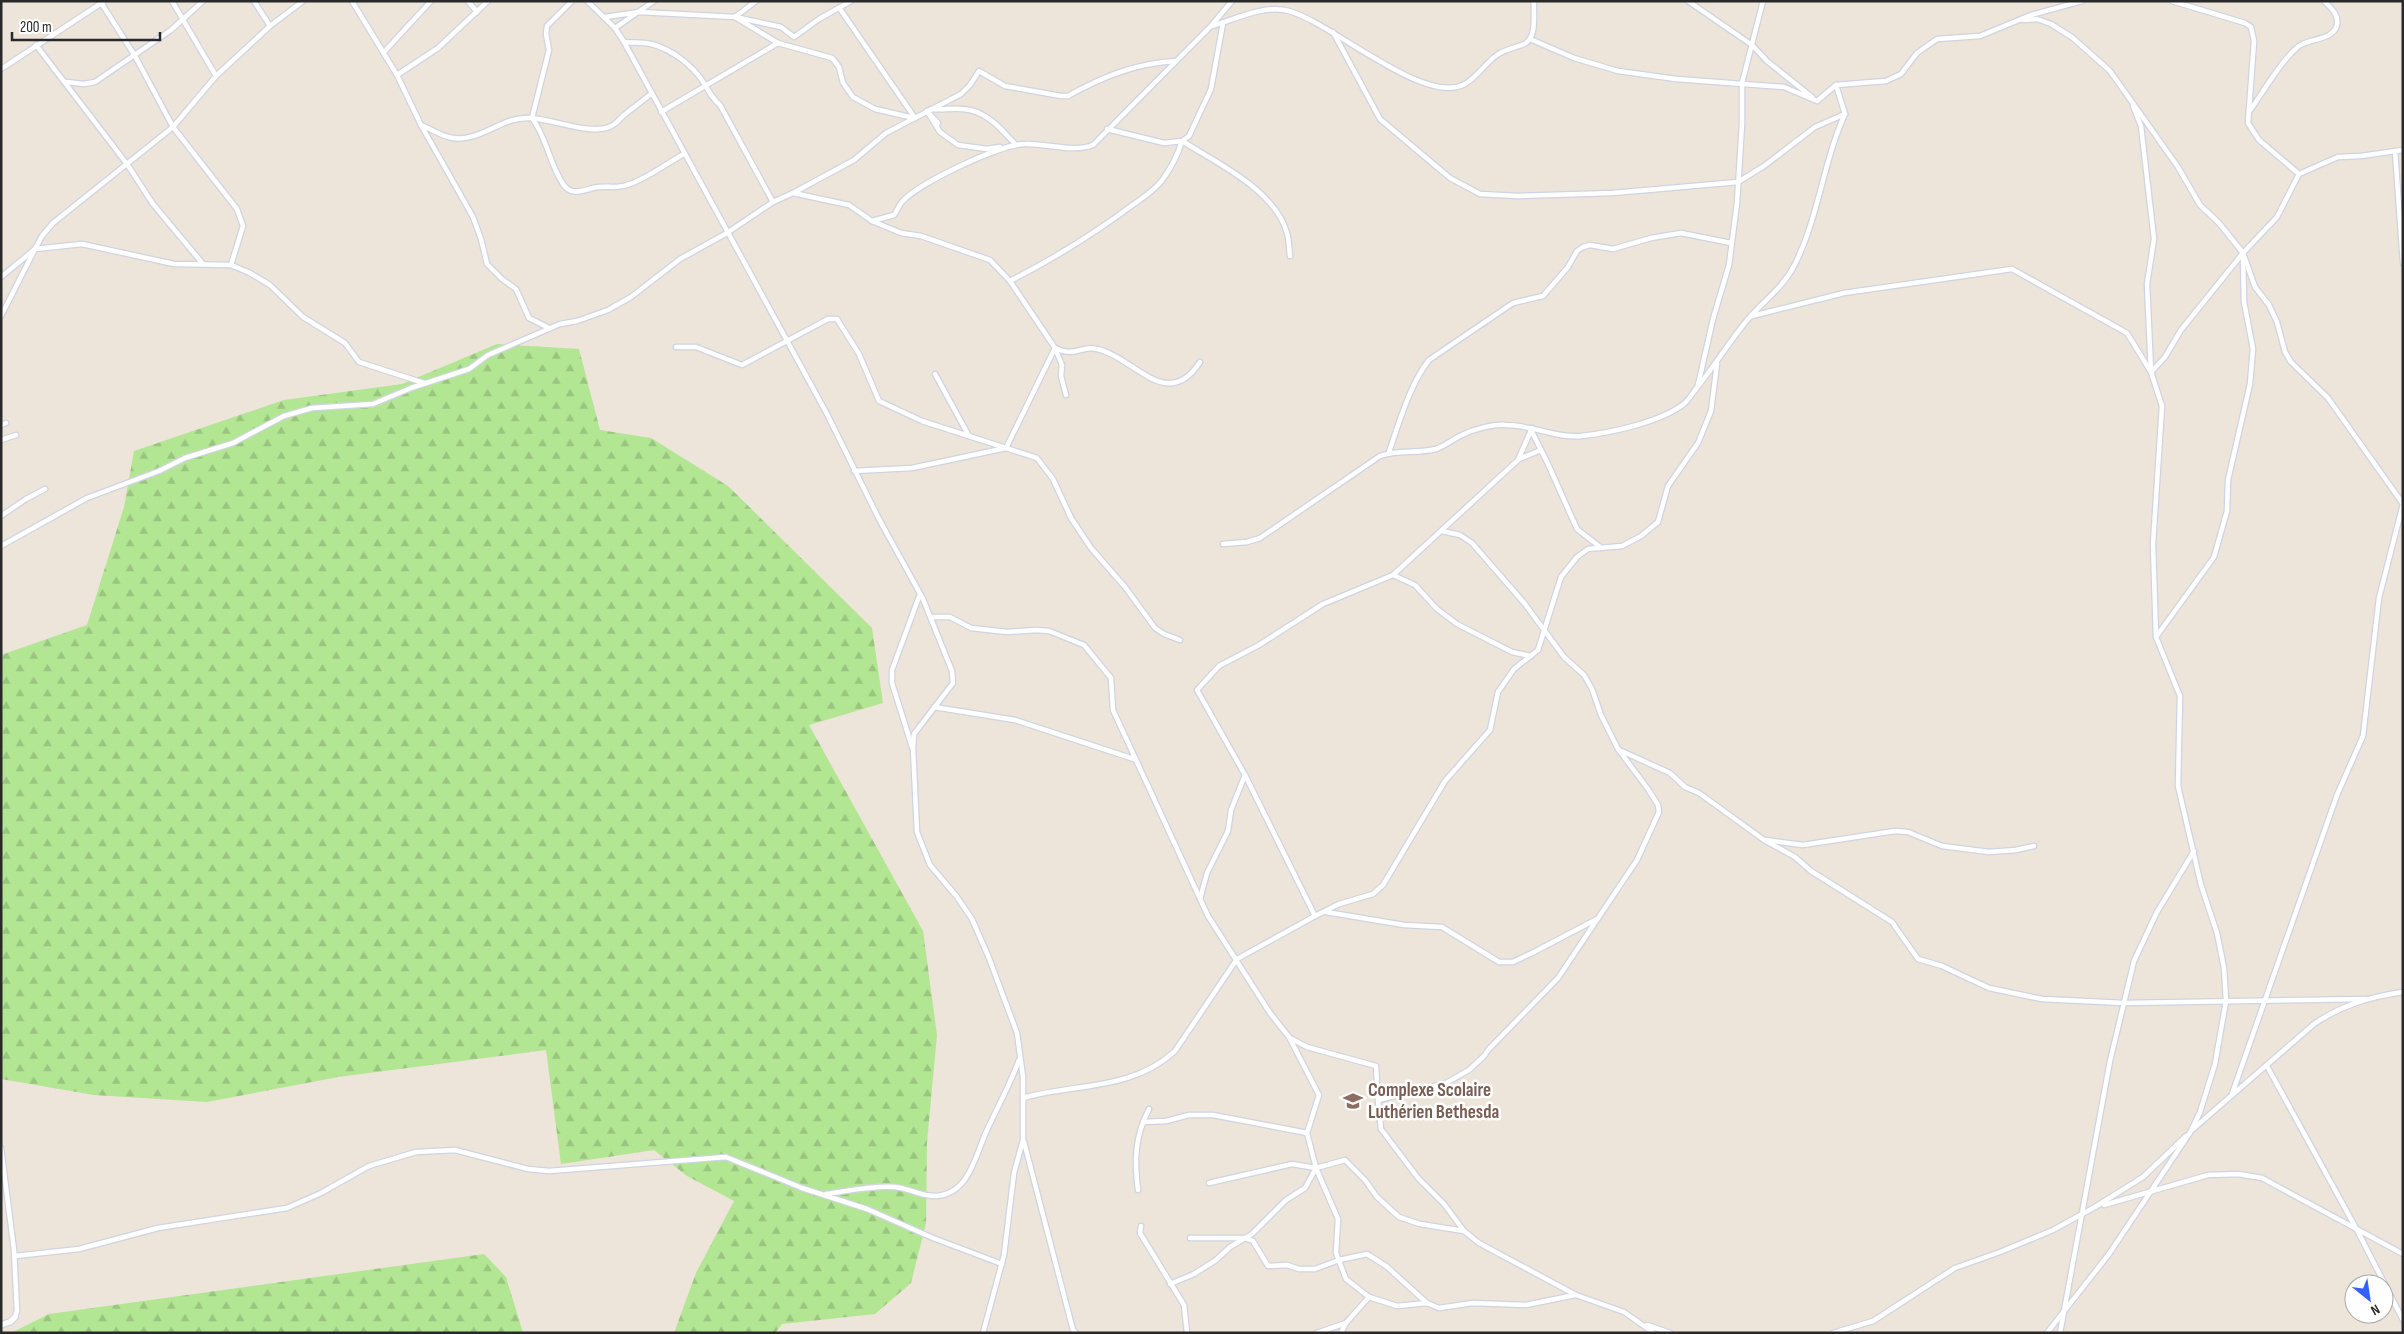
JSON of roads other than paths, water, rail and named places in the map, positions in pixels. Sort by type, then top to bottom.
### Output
[{"type":"street","points":[[172,1],[216,76]]},
{"type":"street","points":[[66,82],[84,84],[95,82],[135,56],[183,19],[202,1]]},
{"type":"street","points":[[254,1],[270,26]]},
{"type":"street","points":[[1,316],[42,236],[53,223],[174,127],[216,76],[270,26],[303,1]]},
{"type":"street","points":[[352,1],[397,75],[421,125],[473,217],[487,264],[502,279],[516,289],[529,318],[549,328]]},
{"type":"street","points":[[384,52],[431,1]]},
{"type":"street","points":[[468,1],[477,12]]},
{"type":"street","points":[[397,75],[438,48],[488,1]]},
{"type":"street","points":[[532,118],[549,50],[546,34],[548,26],[572,1]]},
{"type":"street","points":[[587,1],[615,28],[624,42],[788,342],[827,414],[854,472],[920,594],[952,670],[953,683],[914,734],[917,832],[930,865],[958,897],[972,919],[1017,1033],[1023,1098],[1023,1140],[1052,1252],[1076,1333]]},
{"type":"street","points":[[615,28],[654,1]]},
{"type":"street","points":[[735,17],[756,1]]},
{"type":"street","points":[[605,17],[639,12],[735,17],[781,27],[794,37],[819,19],[840,9],[851,1]]},
{"type":"street","points":[[928,110],[940,132],[958,145],[987,148],[1016,145],[1088,147],[1093,145],[1211,26],[1232,1]]},
{"type":"street","points":[[1211,26],[1275,9],[1290,11],[1324,26],[1410,78],[1450,90],[1465,85],[1498,54],[1526,44],[1533,34],[1534,1]]},
{"type":"street","points":[[1688,1],[1752,45],[1767,61],[1817,100]]},
{"type":"street","points":[[1698,386],[1713,319],[1729,265],[1738,182],[1742,83],[1762,1]]},
{"type":"street","points":[[1817,100],[1836,85],[1886,81],[1901,74],[1917,53],[1937,39],[1980,36],[2031,15],[2082,1]]},
{"type":"street","points":[[2172,1],[2245,23],[2251,27],[2254,41],[2248,123],[2253,133],[2298,174]]},
{"type":"street","points":[[2248,113],[2292,52],[2308,41],[2331,34],[2336,29],[2338,22],[2336,14],[2324,1]]},
{"type":"street","points":[[1,69],[102,2],[135,56],[174,127],[237,209],[241,217],[241,236],[231,265]]},
{"type":"street","points":[[840,9],[915,118]]},
{"type":"street","points":[[735,17],[778,43],[832,58],[839,66],[843,82],[853,97],[875,109],[915,118]]},
{"type":"street","points":[[2022,20],[2037,19],[2051,24],[2073,38],[2110,71],[2178,167],[2200,205],[2219,223],[2243,253],[2255,287],[2277,322],[2285,352],[2291,362],[2328,398],[2403,504],[2379,598],[2363,736],[2337,795],[2232,1095]]},
{"type":"street","points":[[1010,281],[1065,251],[1114,220],[1163,180],[1178,153],[1182,141],[1189,136],[1211,89],[1223,23]]},
{"type":"street","points":[[1332,32],[1380,119],[1450,178],[1480,194],[1518,196],[1613,192],[1738,182],[1764,166],[1815,127],[1845,114]]},
{"type":"street","points":[[1530,39],[1574,58],[1618,71],[1784,87],[1817,100]]},
{"type":"street","points":[[624,42],[650,44],[670,51],[691,68],[705,86],[709,96],[720,106],[773,202]]},
{"type":"street","points":[[661,112],[778,43]]},
{"type":"street","points":[[36,45],[127,164],[153,204],[203,264]]},
{"type":"street","points":[[1,546],[87,498],[159,471],[185,458],[233,442],[284,416],[312,408],[373,404],[425,383],[470,369],[488,355],[549,328],[608,310],[631,297],[680,259],[727,233],[773,202],[854,160],[886,133],[960,94],[970,85],[979,71],[1005,86],[1068,96],[1119,71],[1155,62],[1176,61]]},
{"type":"street","points":[[1223,544],[1247,542],[1260,538],[1380,456],[1389,452],[1425,451],[1438,448],[1464,434],[1506,425],[1566,437],[1590,435],[1636,424],[1668,413],[1685,402],[1718,362],[1745,323],[1774,295],[1795,266],[1813,220],[1834,136],[1845,114],[1836,85]]},
{"type":"street","points":[[421,125],[453,138],[484,133],[509,120],[532,118],[594,130],[609,128],[652,94]]},
{"type":"street","points":[[2130,97],[2141,126],[2154,239],[2147,284],[2151,372]]},
{"type":"street","points":[[928,110],[963,109],[976,111],[989,118],[1016,145]]},
{"type":"street","points":[[928,110],[938,123]]},
{"type":"street","points":[[532,118],[541,130],[552,163],[563,185],[573,192],[582,192],[591,188],[628,185],[684,154]]},
{"type":"street","points":[[1107,129],[1151,141],[1182,141],[1258,189],[1274,207],[1287,232],[1290,256]]},
{"type":"street","points":[[872,220],[894,215],[902,201],[926,184],[1004,146]]},
{"type":"street","points":[[2151,372],[2165,356],[2181,330],[2243,253],[2278,217],[2298,174],[2338,157],[2403,150]]},
{"type":"street","points":[[2395,151],[2403,264]]},
{"type":"street","points":[[793,193],[849,204],[872,220],[901,233],[922,236],[990,260],[1010,281],[1056,348],[1062,365],[1061,376],[1066,395]]},
{"type":"street","points":[[1389,452],[1402,413],[1429,360],[1513,303],[1543,296],[1568,267],[1577,251],[1583,247],[1590,245],[1613,249],[1651,238],[1681,233],[1732,243]]},
{"type":"street","points":[[1,277],[35,249],[82,244],[174,264],[231,265],[250,273],[270,285],[303,317],[345,343],[359,362],[425,383]]},
{"type":"street","points":[[2156,637],[2214,556],[2227,511],[2228,480],[2250,384],[2253,349],[2244,302],[2243,253]]},
{"type":"street","points":[[1,270],[15,267]]},
{"type":"street","points":[[1752,316],[1844,293],[2012,270],[2127,333],[2151,372],[2162,406],[2153,544],[2156,637],[2180,696],[2178,786],[2201,885],[2217,933],[2224,968],[2226,1001],[2215,1064],[2200,1112],[2191,1131],[2109,1254],[2047,1333]]},
{"type":"street","points":[[676,347],[696,346],[742,365],[788,342],[828,318],[837,319],[859,354],[879,401],[910,417],[1037,458],[1053,479],[1071,518],[1090,548],[1125,587],[1155,628],[1164,634],[1180,640]]},
{"type":"street","points":[[1056,348],[1070,353],[1096,349],[1165,383],[1180,382],[1191,376],[1200,362]]},
{"type":"street","points":[[1006,448],[1056,348]]},
{"type":"street","points":[[1023,1098],[1045,1092],[1120,1082],[1163,1062],[1175,1051],[1237,959],[1314,916],[1339,904],[1373,894],[1383,885],[1445,781],[1490,730],[1498,692],[1514,670],[1538,650],[1545,633],[1561,577],[1577,557],[1588,549],[1622,546],[1641,536],[1658,522],[1664,507],[1668,486],[1698,442],[1711,411],[1718,362]]},
{"type":"street","points":[[934,374],[969,436]]},
{"type":"street","points":[[1532,430],[1577,529],[1600,547]]},
{"type":"street","points":[[1518,460],[1532,430]]},
{"type":"street","points":[[1,440],[16,435]]},
{"type":"street","points":[[854,472],[912,468],[1006,448]]},
{"type":"street","points":[[1314,916],[1245,775],[1197,690],[1219,666],[1259,645],[1323,604],[1393,575],[1518,460],[1541,450]]},
{"type":"street","points":[[1,516],[45,489]]},
{"type":"street","points":[[1378,1100],[1446,1083],[1469,1070],[1558,978],[1637,860],[1659,812],[1658,805],[1648,789],[1618,749],[1601,715],[1589,682],[1564,657],[1525,604],[1472,543],[1460,535],[1442,531]]},
{"type":"street","points":[[1393,575],[1415,586],[1437,609],[1457,624],[1512,652],[1531,656]]},
{"type":"street","points":[[913,748],[892,683],[892,670],[920,594]]},
{"type":"street","points":[[930,617],[950,617],[971,628],[1007,632],[1050,631],[1084,645],[1111,678],[1113,710],[1200,899],[1217,932],[1237,959],[1270,1013],[1289,1038],[1319,1096],[1307,1132],[1316,1168],[1338,1218],[1336,1254],[1346,1279],[1368,1298],[1397,1306],[1427,1303]]},
{"type":"street","points":[[934,707],[1015,720],[1134,759]]},
{"type":"street","points":[[1618,749],[1670,773],[1685,787],[1698,793],[1764,840],[1795,856],[1812,871],[1892,922],[1918,959],[1989,988],[2014,995],[2042,999],[2124,1003],[2267,999],[2364,999],[2403,992]]},
{"type":"street","points":[[1200,899],[1207,873],[1228,831],[1231,810],[1245,775]]},
{"type":"street","points":[[1764,840],[1802,845],[1895,831],[1908,832],[1942,846],[1990,852],[2016,850],[2034,846]]},
{"type":"street","points":[[2060,1333],[2110,1061],[2134,961],[2157,912],[2194,851]]},
{"type":"street","points":[[1325,911],[1404,924],[1442,927],[1499,962],[1513,962],[1598,918]]},
{"type":"street","points":[[1833,1333],[1842,1332],[1873,1321],[1955,1268],[2000,1252],[2082,1214],[2143,1177],[2191,1131],[2314,1024],[2333,1011],[2364,999]]},
{"type":"street","points":[[1289,1038],[1307,1047],[1376,1066],[1381,1129],[1418,1178],[1444,1204],[1464,1231],[1479,1243],[1576,1294],[1624,1312],[1644,1324],[1654,1333]]},
{"type":"street","points":[[823,1194],[887,1187],[936,1196],[952,1191],[967,1177],[977,1159],[985,1134],[1010,1084],[1019,1058]]},
{"type":"street","points":[[2267,1066],[2357,1230],[2403,1320]]},
{"type":"street","points":[[1138,1190],[1135,1154],[1142,1122],[1149,1109]]},
{"type":"street","points":[[1142,1122],[1166,1121],[1189,1115],[1213,1115],[1307,1132]]},
{"type":"street","points":[[983,1333],[1002,1264],[1014,1173],[1023,1140]]},
{"type":"street","points":[[1,1148],[14,1256],[17,1312],[10,1322],[1,1325]]},
{"type":"street","points":[[14,1256],[78,1249],[158,1228],[287,1208],[321,1193],[369,1166],[416,1152],[455,1150],[528,1169],[549,1171],[726,1157],[823,1194],[867,1208],[933,1238],[1002,1264]]},
{"type":"street","points":[[1209,1182],[1292,1164],[1316,1168],[1344,1160],[1365,1180],[1377,1197],[1399,1217],[1420,1224],[1464,1231]]},
{"type":"street","points":[[1170,1284],[1194,1274],[1252,1234],[1286,1200],[1305,1188],[1316,1168]]},
{"type":"street","points":[[2095,1207],[2208,1175],[2238,1174],[2262,1178],[2403,1254]]},
{"type":"street","points":[[1141,1226],[1140,1233],[1184,1305],[1187,1333]]},
{"type":"street","points":[[1190,1238],[1245,1238],[1253,1241],[1268,1266],[1287,1265],[1299,1269],[1315,1269],[1338,1260],[1367,1254],[1386,1266],[1407,1287],[1427,1303],[1439,1308],[1473,1303],[1526,1305],[1576,1294]]},
{"type":"street","points":[[1341,1333],[1346,1323],[1368,1298]]},
{"type":"street","points":[[1317,1333],[1346,1323]]},
{"type":"street","points":[[1644,1324],[1670,1333]]},
{"type":"place","name":"Complexe Scolaire Luthérien Bethesda","points":[[1353,1101]]}]
